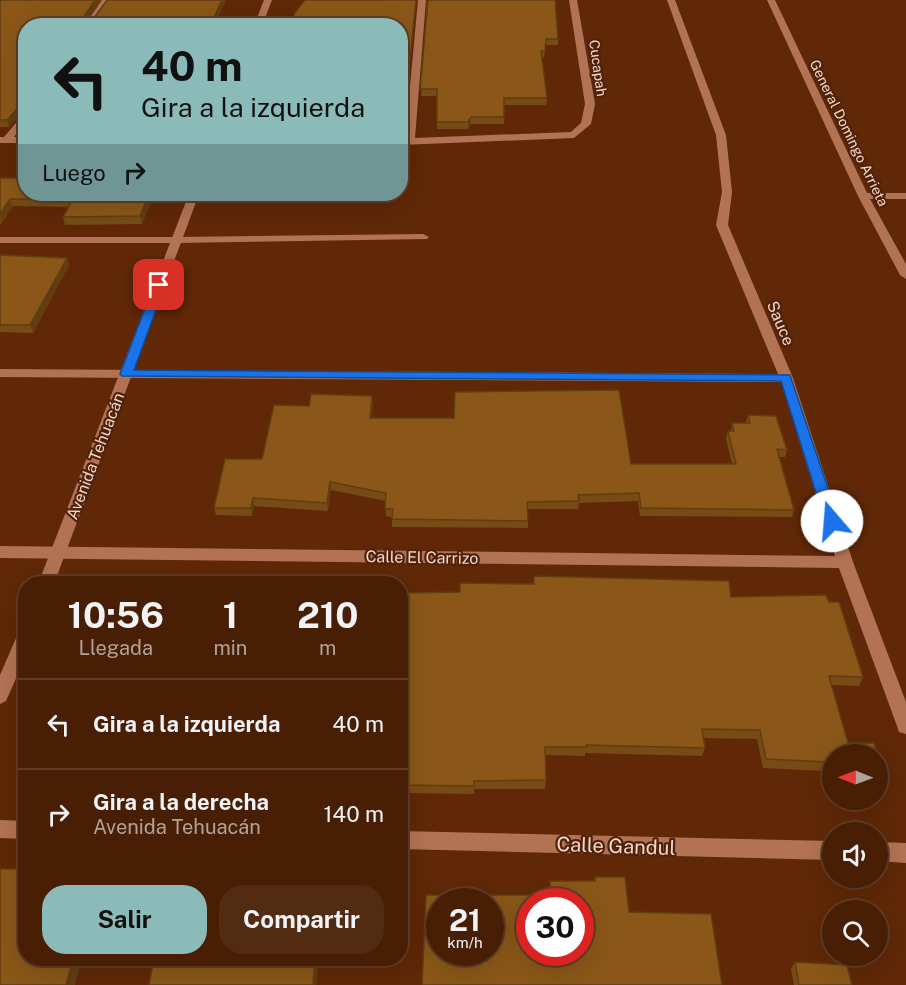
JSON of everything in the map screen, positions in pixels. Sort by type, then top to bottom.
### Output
[{"type":"street","points":[[94,18],[106,0]]},
{"type":"street","points":[[261,18],[268,0]]},
{"type":"street","points":[[408,118],[423,0]]},
{"type":"street","name":"Cucapah","points":[[408,142],[574,135],[586,124],[590,104],[573,0]]},
{"type":"street","name":"Sauce","points":[[671,0],[721,135],[727,192],[722,225],[786,378],[845,562],[906,726]]},
{"type":"street","name":"General Domingo Arrieta","points":[[771,0],[863,196],[906,275]]},
{"type":"street","points":[[4,140],[18,123]]},
{"type":"street","points":[[863,196],[906,196]]},
{"type":"street","name":"Avenida Tehuacán","points":[[49,576],[191,201]]},
{"type":"street","points":[[0,240],[423,237]]},
{"type":"street","points":[[0,373],[786,378]]},
{"type":"street","name":"Calle El Carrizo","points":[[0,552],[845,562]]},
{"type":"street","points":[[0,696],[18,653]]},
{"type":"street","points":[[0,829],[18,830]]},
{"type":"street","name":"Calle Gandul","points":[[408,840],[822,851]]},
{"type":"street","points":[[888,852],[906,853]]},
{"type":"building","points":[[0,0],[95,0],[83,18],[18,18],[18,108],[7,120],[0,120]]},
{"type":"building","points":[[107,0],[222,0],[214,18],[94,18]]},
{"type":"building","points":[[305,0],[416,0],[408,79],[408,18],[294,18],[294,14]]},
{"type":"building","points":[[428,0],[555,0],[558,39],[546,39],[545,51],[541,51],[547,98],[504,98],[504,117],[471,117],[468,122],[437,122],[437,89],[420,89]]},
{"type":"building","points":[[0,178],[18,178],[18,199],[10,199],[0,214]]},
{"type":"building","points":[[72,201],[146,201],[140,216],[63,217]]},
{"type":"building","points":[[0,255],[67,258],[30,325],[0,325]]},
{"type":"building","points":[[619,390],[631,464],[736,464],[728,431],[734,431],[732,423],[750,423],[748,415],[776,416],[787,450],[777,449],[794,510],[641,508],[639,493],[578,495],[579,501],[527,502],[528,521],[392,519],[393,509],[385,509],[386,493],[330,482],[327,503],[253,498],[251,508],[214,508],[225,459],[262,459],[274,405],[309,406],[311,394],[372,396],[370,418],[454,418],[455,392]]},
{"type":"building","points":[[534,576],[729,581],[731,597],[826,595],[829,602],[839,602],[863,677],[829,676],[848,743],[874,744],[822,744],[822,762],[766,759],[760,730],[702,729],[705,748],[586,745],[586,747],[545,747],[546,780],[474,781],[474,786],[408,785],[408,593],[460,592],[460,583],[534,584]]},
{"type":"building","points":[[0,869],[18,869],[18,966],[71,966],[66,985],[0,985]]},
{"type":"building","points":[[595,877],[625,877],[629,912],[711,914],[722,985],[422,985],[426,895],[426,966],[504,966],[504,895],[516,895],[516,966],[594,966],[594,888],[550,888],[550,881],[595,881]]},
{"type":"building","points":[[795,962],[822,964],[822,966],[847,966],[852,985],[799,985]]},
{"type":"building","points":[[153,966],[314,966],[313,985],[149,985]]},
{"type":"route","points":[[159,285],[126,374],[786,378],[832,521]]}]
